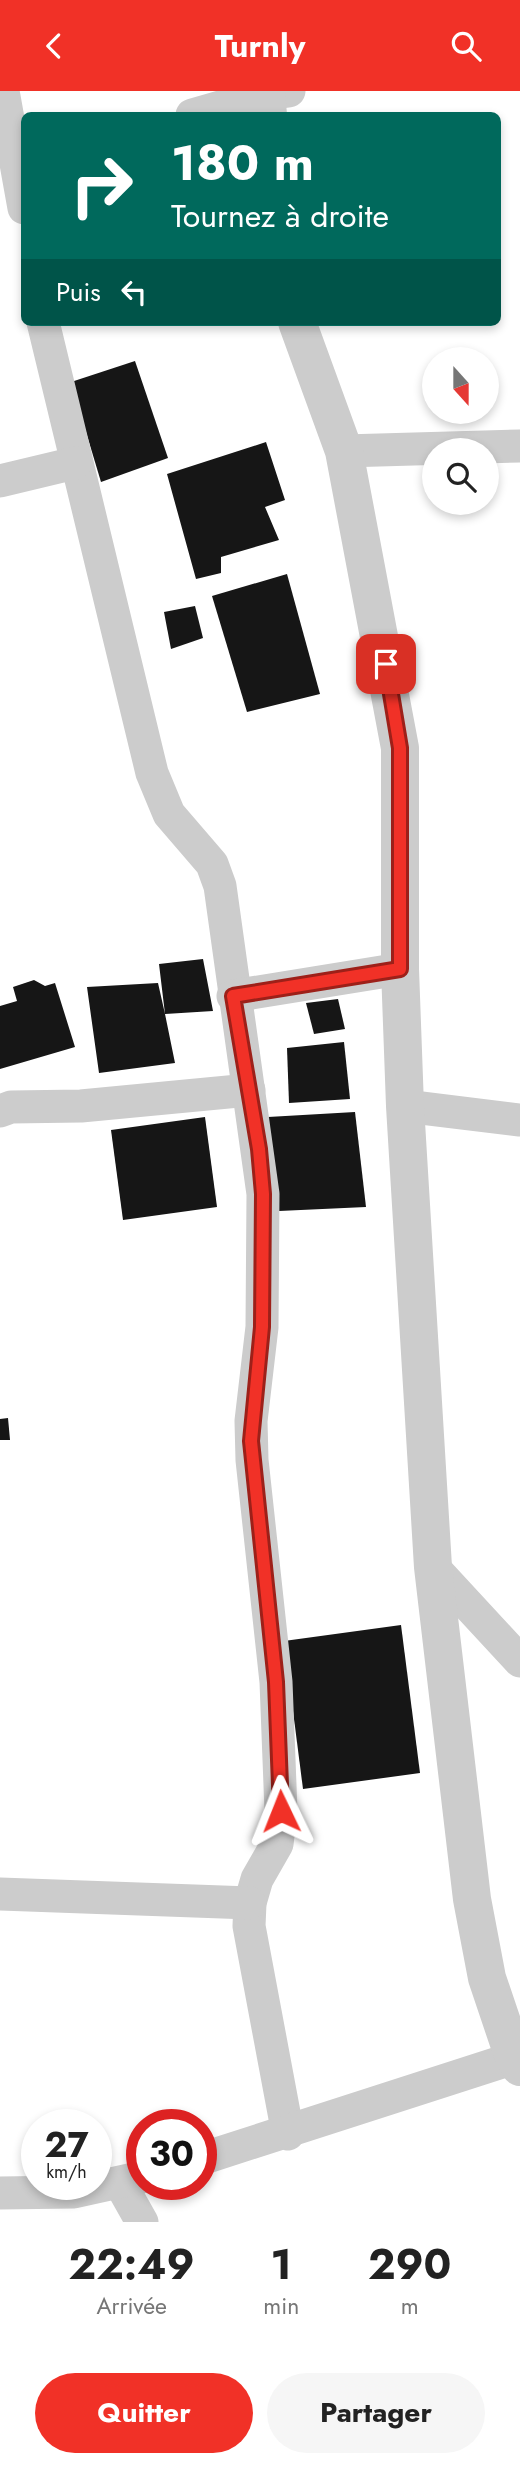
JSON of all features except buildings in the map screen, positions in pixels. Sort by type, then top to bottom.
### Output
[{"type":"street","points":[[2,91],[21,196]]},
{"type":"street","points":[[206,112],[272,98]]},
{"type":"street","points":[[44,326],[152,773],[169,814],[212,864],[220,886],[233,996],[249,1090],[263,1194],[262,1327],[251,1422],[252,1461],[276,1682],[281,1811],[277,1844],[257,1879],[250,1903],[249,1926],[288,2134]]},
{"type":"street","points":[[217,2154],[517,2063],[487,1978],[472,1899],[433,1567],[405,1106],[400,969],[400,748],[344,451],[298,326]]},
{"type":"street","points":[[344,451],[520,446]]},
{"type":"street","points":[[0,481],[75,463]]},
{"type":"street","points":[[233,996],[400,969]]},
{"type":"street","points":[[0,1111],[11,1107],[81,1106],[249,1090]]},
{"type":"street","points":[[405,1106],[520,1120]]},
{"type":"street","points":[[433,1567],[520,1661]]},
{"type":"street","points":[[0,1894],[250,1903]]},
{"type":"street","points":[[0,2193],[74,2192],[126,2181]]},
{"type":"street","points":[[136,2200],[142,2222]]},
{"type":"route","points":[[281,1811],[276,1682],[251,1441],[262,1327],[263,1194],[259,1149],[233,996],[400,969],[400,748],[386,664]]}]
